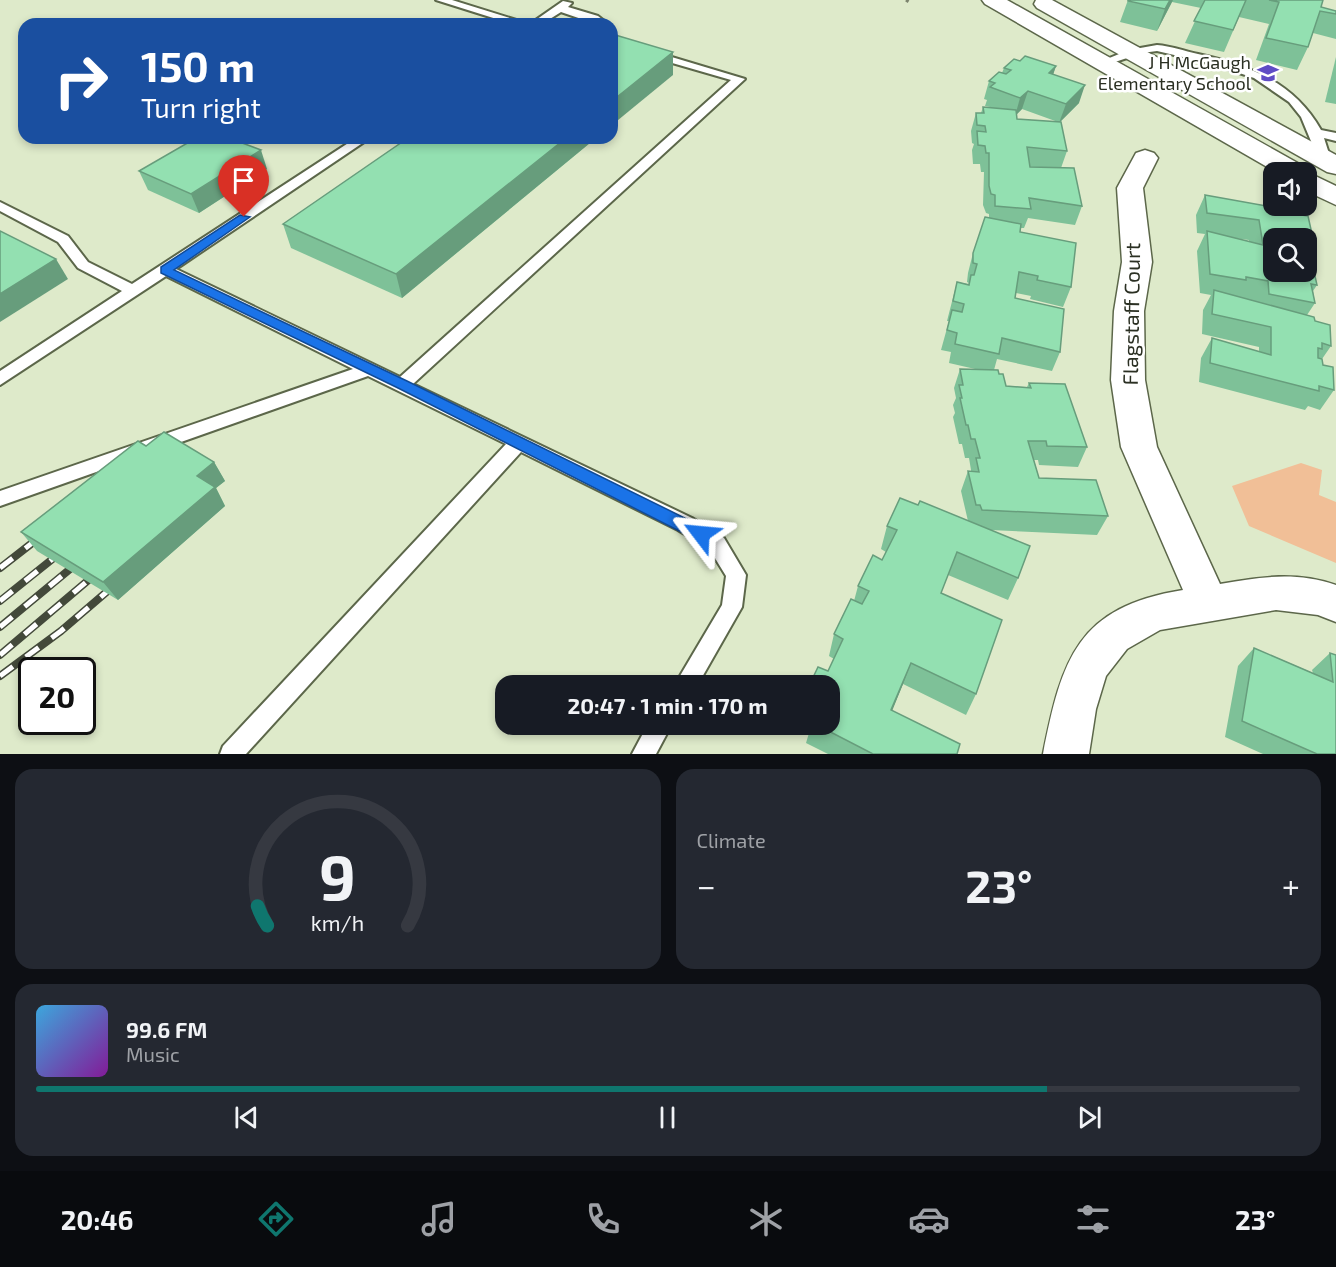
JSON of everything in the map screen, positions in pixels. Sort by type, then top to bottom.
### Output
[{"type":"main road","points":[[992,0],[1276,162]]},
{"type":"main road","points":[[1037,0],[1331,163]]},
{"type":"main road","name":"Flagstaff Court","points":[[1145,158],[1130,188],[1137,262],[1129,311],[1128,380],[1139,447],[1208,602]]},
{"type":"main road","points":[[1317,186],[1336,197]]},
{"type":"main road","points":[[1066,754],[1074,709],[1087,666],[1112,636],[1152,613],[1276,592],[1322,598],[1336,603]]},
{"type":"lane","points":[[441,0],[503,18]]},
{"type":"lane","points":[[544,18],[571,0]]},
{"type":"lane","points":[[559,8],[594,18]]},
{"type":"lane","points":[[402,384],[739,79],[618,43]]},
{"type":"lane","points":[[1103,63],[1153,48],[1216,61],[1259,75],[1280,87],[1315,125],[1331,163]]},
{"type":"lane","points":[[1317,133],[1336,137]]},
{"type":"lane","points":[[0,379],[355,144]]},
{"type":"lane","points":[[0,206],[63,239],[84,265],[133,291]]},
{"type":"lane","points":[[165,270],[519,442],[717,544],[736,575],[732,607],[692,675]]},
{"type":"lane","points":[[0,499],[371,369]]},
{"type":"lane","points":[[231,754],[519,442]]},
{"type":"lane","points":[[643,754],[654,735]]},
{"type":"shaded area","points":[[1301,463],[1322,470],[1319,495],[1336,502],[1336,563],[1249,526],[1232,486]]},
{"type":"building","points":[[1128,0],[1170,0],[1165,9]]},
{"type":"building","points":[[1205,0],[1246,0],[1233,30],[1194,21]]},
{"type":"building","points":[[1269,0],[1323,0],[1321,7],[1336,11],[1336,14],[1320,11],[1308,47],[1266,38],[1279,2]]},
{"type":"building","points":[[618,36],[673,52],[618,96]]},
{"type":"building","points":[[1025,56],[1056,66],[1049,73],[1085,85],[1066,104],[1028,91],[1020,98],[990,87],[995,83],[989,81],[999,72],[1006,74],[1011,70],[1004,68],[1014,59],[1020,61]]},
{"type":"building","points":[[983,107],[1016,110],[1017,119],[1061,122],[1067,151],[1027,147],[1030,167],[1074,168],[1082,206],[1029,198],[1031,209],[995,206],[995,195],[991,194],[989,186],[989,153],[986,153],[985,146],[978,145],[977,131],[986,132],[985,126],[977,125],[976,113],[984,113]]},
{"type":"building","points":[[186,144],[245,144],[261,150],[191,194],[139,171]]},
{"type":"building","points":[[399,144],[558,144],[396,274],[283,224]]},
{"type":"building","points":[[1205,195],[1263,205],[1263,216],[1308,216],[1311,228],[1263,228],[1263,245],[1259,220],[1207,213]]},
{"type":"building","points":[[985,217],[1021,224],[1020,232],[1076,243],[1071,287],[1037,280],[1038,276],[1019,272],[1015,298],[1064,309],[1060,352],[1002,338],[999,354],[955,344],[957,333],[947,330],[952,310],[962,312],[964,304],[953,301],[957,282],[969,285],[971,275],[974,275],[977,264],[973,263],[973,253]]},
{"type":"building","points":[[0,231],[56,259],[0,294]]},
{"type":"building","points":[[1207,231],[1263,245],[1263,280],[1246,277],[1246,280],[1210,274]]},
{"type":"building","points":[[1268,282],[1316,282],[1317,285],[1311,284],[1315,303],[1269,294]]},
{"type":"building","points":[[1214,290],[1314,317],[1315,321],[1330,325],[1331,346],[1322,343],[1322,349],[1318,348],[1318,358],[1322,359],[1323,365],[1333,367],[1334,390],[1319,386],[1319,391],[1210,363],[1212,338],[1271,355],[1271,327],[1212,314]]},
{"type":"building","points":[[960,369],[998,370],[999,374],[1003,374],[1006,386],[1031,388],[1029,383],[1065,384],[1087,447],[1047,446],[1046,441],[1028,441],[1039,478],[1096,480],[1108,516],[982,510],[980,505],[976,505],[968,471],[979,472],[976,458],[980,458],[975,439],[971,439],[968,425],[966,425],[960,398],[962,398],[959,385],[963,385]]},
{"type":"building","points":[[164,432],[214,462],[197,476],[215,487],[103,582],[21,532],[138,441],[146,446]]},
{"type":"building","points":[[900,498],[918,505],[920,501],[1030,546],[1018,578],[957,552],[941,593],[1002,620],[976,694],[911,663],[891,710],[960,744],[957,754],[873,754],[836,735],[840,735],[840,675],[814,675],[818,667],[828,671],[843,639],[834,634],[851,599],[862,604],[869,591],[858,586],[873,555],[882,560],[897,530],[887,526]]},
{"type":"building","points":[[1254,648],[1333,682],[1330,653],[1336,655],[1336,754],[1317,754],[1242,721]]},
{"type":"railway","points":[[0,568],[45,533]]},
{"type":"railway","points":[[0,601],[65,549]]},
{"type":"railway","points":[[0,627],[81,560]]},
{"type":"railway","points":[[0,655],[98,572]]},
{"type":"railway","points":[[0,676],[61,631],[117,583]]},
{"type":"place","name":"J H McGaugh Elementary School","points":[[1268,73]]},
{"type":"route","points":[[244,217],[165,270],[402,384],[701,534]]}]
